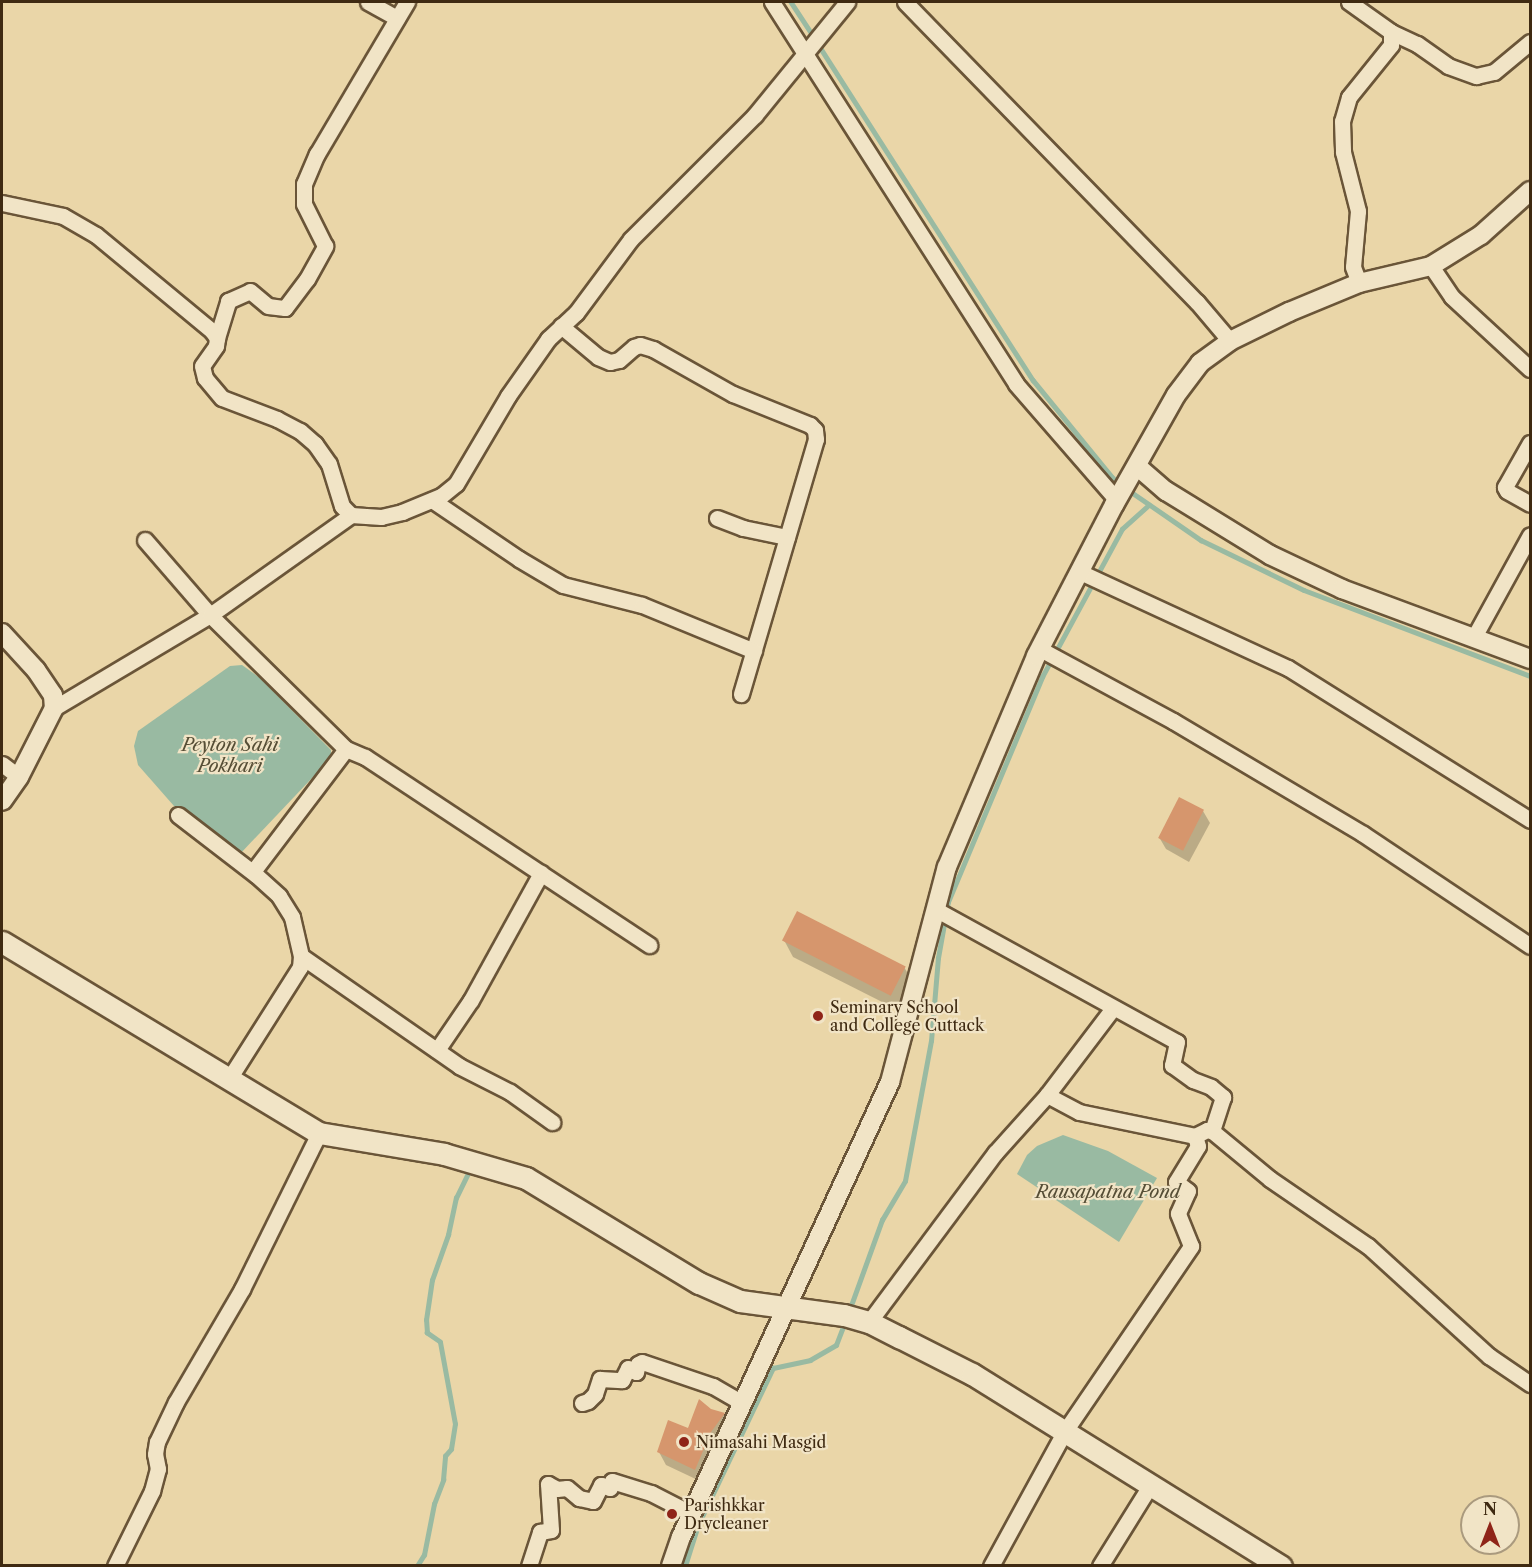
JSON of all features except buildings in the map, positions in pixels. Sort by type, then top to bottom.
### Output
[{"type":"main road","points":[[2,942],[319,1133],[444,1154],[526,1178],[699,1283],[740,1302],[856,1319],[972,1374],[1281,1566]]},
{"type":"street","points":[[368,2],[397,18]]},
{"type":"street","points":[[351,515],[342,506],[329,464],[315,444],[300,431],[277,419],[222,398],[205,378],[202,366],[216,346],[228,301],[250,291],[268,306],[285,308],[316,262],[325,246],[304,204],[304,184],[317,154],[407,2]]},
{"type":"street","points":[[772,2],[807,52],[1016,384],[1119,497]]},
{"type":"street","points":[[54,708],[210,615],[351,515],[381,517],[402,512],[432,500],[456,484],[527,368],[548,339],[592,292],[631,238],[755,115],[847,2]]},
{"type":"street","points":[[904,2],[1197,302],[1230,341]]},
{"type":"street","points":[[1350,2],[1390,32],[1417,44],[1448,66],[1476,76],[1494,72],[1530,42]]},
{"type":"street","points":[[1359,283],[1353,267],[1358,211],[1343,152],[1342,122],[1349,97],[1391,45],[1390,32]]},
{"type":"street","points":[[671,1566],[742,1403],[890,1082],[947,867],[1040,649],[1119,497],[1176,395],[1200,363],[1230,341],[1289,312],[1359,283],[1431,266],[1481,235],[1530,191]]},
{"type":"street","points":[[2,203],[63,216],[96,235],[212,331],[217,338]]},
{"type":"street","points":[[1431,266],[1452,297],[1530,369]]},
{"type":"street","points":[[561,326],[604,360],[610,362],[619,360],[634,347],[647,347],[733,394],[810,425],[815,430],[816,439],[741,694]]},
{"type":"street","points":[[1530,443],[1505,487],[1507,491],[1530,504]]},
{"type":"street","points":[[1137,468],[1166,490],[1270,555],[1342,589],[1530,659]]},
{"type":"street","points":[[432,500],[519,559],[563,585],[642,605],[754,651]]},
{"type":"street","points":[[717,518],[743,528],[787,537]]},
{"type":"street","points":[[1474,638],[1530,535]]},
{"type":"street","points":[[145,540],[210,615],[346,749],[365,757],[649,945]]},
{"type":"street","points":[[1080,572],[1288,668],[1530,820]]},
{"type":"street","points":[[2,633],[53,695],[54,708],[19,777],[2,801]]},
{"type":"street","points":[[1040,649],[1173,722],[1353,828],[1530,946]]},
{"type":"street","points":[[255,875],[254,870],[346,749]]},
{"type":"street","points":[[2,764],[19,777]]},
{"type":"street","points":[[178,815],[279,896],[292,917],[301,956],[300,967],[229,1079]]},
{"type":"street","points":[[436,1050],[471,1000],[541,873]]},
{"type":"street","points":[[935,909],[1177,1042],[1172,1065],[1193,1080],[1211,1087],[1223,1096],[1212,1131]]},
{"type":"street","points":[[301,956],[459,1066],[510,1092],[552,1122]]},
{"type":"street","points":[[856,1319],[995,1153],[1047,1095],[1113,1008]]},
{"type":"street","points":[[1047,1095],[1079,1112],[1195,1136],[1207,1130],[1212,1131],[1270,1179],[1368,1246],[1489,1356],[1530,1384]]},
{"type":"street","points":[[115,1566],[152,1491],[158,1469],[155,1454],[157,1442],[176,1402],[242,1289],[319,1133]]},
{"type":"street","points":[[991,1566],[1065,1431],[1191,1246],[1178,1213],[1188,1191],[1176,1182],[1198,1146],[1195,1136]]},
{"type":"street","points":[[582,1402],[588,1401],[595,1394],[600,1379],[622,1380],[628,1368],[636,1372],[638,1364],[642,1362],[713,1386],[742,1403]]},
{"type":"street","points":[[529,1566],[540,1532],[551,1530],[548,1484],[557,1489],[567,1488],[579,1498],[593,1501],[601,1485],[610,1488],[612,1481],[651,1493],[692,1514]]},
{"type":"street","points":[[1100,1566],[1151,1484]]},
{"type":"water","name":"Peyton Sahi Pokhari","points":[[242,665],[260,678],[331,750],[331,758],[239,855],[181,814],[138,765],[134,746],[138,731],[230,666]]},
{"type":"water","name":"Rausapatna Pond","points":[[1063,1135],[1108,1151],[1157,1178],[1119,1242],[1017,1174],[1027,1155],[1037,1146]]},
{"type":"waterway","points":[[791,2],[814,37]]},
{"type":"waterway","points":[[818,44],[1033,380],[1120,484]]},
{"type":"waterway","points":[[1127,489],[1201,540],[1304,590],[1530,676]]},
{"type":"waterway","points":[[849,1311],[882,1220],[905,1181],[931,1041],[938,958],[948,902],[1042,677],[1122,529],[1149,505]]},
{"type":"waterway","points":[[417,1566],[424,1555],[434,1504],[443,1480],[445,1456],[451,1449],[455,1424],[440,1342],[427,1333],[426,1320],[432,1280],[448,1235],[456,1198],[469,1171]]},
{"type":"waterway","points":[[685,1566],[698,1525],[773,1368],[810,1360],[836,1345],[845,1322]]},
{"type":"place","name":"Seminary School and College Cuttack","points":[[818,1016]]},
{"type":"place","name":"Nimasahi Masgid","points":[[684,1442]]},
{"type":"place","name":"Parishkkar Drycleaner","points":[[672,1514]]}]
